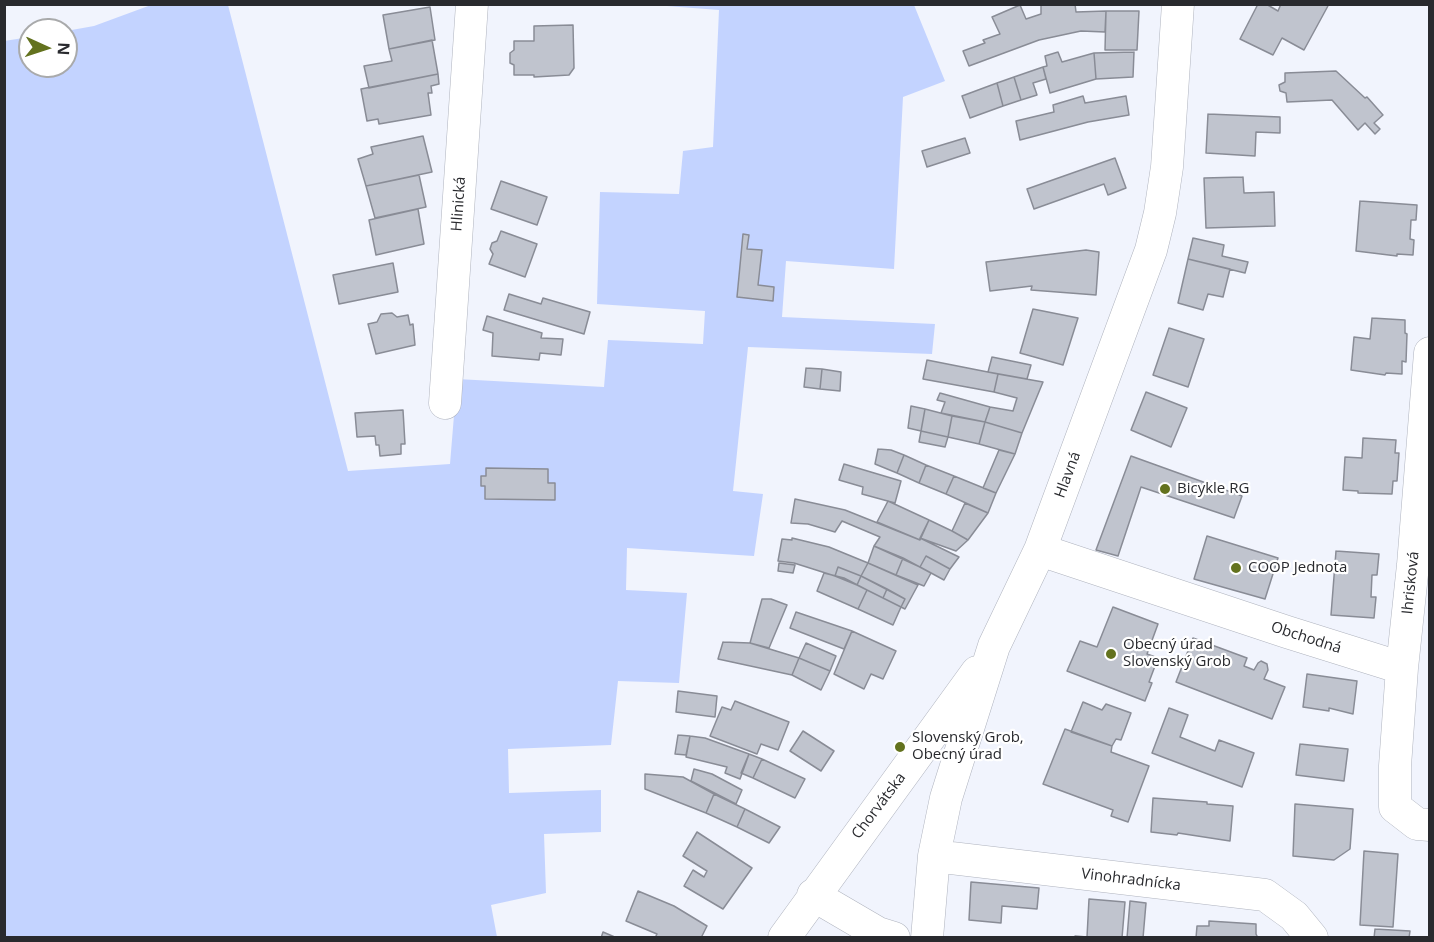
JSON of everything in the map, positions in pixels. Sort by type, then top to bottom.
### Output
[{"type":"street","name":"Hlinická","points":[[445,403],[472,4]]},
{"type":"street","name":"Hlavná","points":[[927,938],[934,856],[946,798],[994,646],[1040,550],[1151,250],[1160,213],[1167,167],[1178,4]]},
{"type":"street","name":"Ihrisková","points":[[1402,668],[1421,565],[1430,353]]},
{"type":"street","name":"Obchodná","points":[[1040,550],[1402,668]]},
{"type":"street","name":"Chorvátska","points":[[784,938],[813,895],[972,680],[994,646]]},
{"type":"street","points":[[1402,668],[1395,766],[1395,807],[1418,824],[1430,825]]},
{"type":"street","points":[[912,762],[946,798]]},
{"type":"street","name":"Vinohradnícka","points":[[934,856],[1265,895],[1294,916],[1312,938]]},
{"type":"street","points":[[813,895],[878,933],[894,938]]},
{"type":"shaded area","points":[[151,5],[228,5],[348,471],[450,464],[457,379],[604,387],[608,340],[703,344],[705,311],[597,304],[600,192],[679,194],[683,151],[713,147],[719,10],[654,5],[914,5],[945,81],[903,97],[894,269],[786,261],[782,317],[935,324],[932,354],[748,347],[733,491],[763,494],[754,556],[627,548],[626,590],[687,593],[679,683],[618,681],[611,745],[508,749],[509,793],[601,790],[601,832],[544,834],[546,893],[491,905],[497,937],[5,937],[4,41],[18,39],[18,78],[78,78],[78,29],[94,26]]},
{"type":"building","points":[[1075,4],[1076,12],[1106,11],[1105,32],[1081,31],[1039,40],[969,66],[963,51],[985,43],[983,40],[1000,34],[992,17],[1020,5],[1026,19],[1041,14],[1041,5]]},
{"type":"building","points":[[1258,4],[1266,4],[1278,11],[1281,4],[1329,4],[1304,50],[1282,38],[1273,55],[1240,39]]},
{"type":"building","points":[[430,7],[435,40],[389,49],[383,15]]},
{"type":"building","points":[[1106,11],[1139,11],[1137,50],[1105,50]]},
{"type":"building","points":[[573,25],[574,68],[569,75],[534,77],[534,75],[514,75],[510,53],[514,50],[514,41],[534,41],[534,26]]},
{"type":"building","points":[[432,40],[438,74],[369,88],[364,66],[392,61],[389,49]]},
{"type":"building","points":[[1058,52],[1062,62],[1094,53],[1096,79],[1050,93],[1043,67],[1047,66],[1045,56]]},
{"type":"building","points":[[1134,52],[1133,77],[1096,79],[1094,53]]},
{"type":"building","points":[[1043,67],[1046,79],[1033,83],[1037,95],[1021,100],[1014,77]]},
{"type":"building","points":[[1336,71],[1365,98],[1367,97],[1383,115],[1374,123],[1380,129],[1375,134],[1365,123],[1358,130],[1332,100],[1287,102],[1286,93],[1280,91],[1279,85],[1285,82],[1285,73]]},
{"type":"building","points":[[438,74],[439,84],[431,86],[432,93],[428,93],[431,115],[379,124],[378,119],[367,121],[361,89]]},
{"type":"building","points":[[1014,77],[1021,100],[1003,106],[997,83]]},
{"type":"building","points":[[997,83],[1003,106],[970,118],[962,96]]},
{"type":"building","points":[[1083,96],[1085,103],[1126,96],[1129,115],[1088,122],[1020,140],[1016,121],[1054,112],[1053,105]]},
{"type":"building","points":[[1208,114],[1280,117],[1280,133],[1256,132],[1255,156],[1206,153]]},
{"type":"building","points":[[423,136],[432,172],[366,186],[358,159],[373,154],[371,147]]},
{"type":"building","points":[[965,138],[970,153],[927,167],[922,151]]},
{"type":"building","points":[[1115,158],[1126,188],[1108,195],[1104,184],[1034,209],[1027,189]]},
{"type":"building","points":[[419,175],[426,207],[375,218],[366,186]]},
{"type":"building","points":[[1243,177],[1244,193],[1274,192],[1275,226],[1206,228],[1204,178]]},
{"type":"building","points":[[501,181],[547,197],[537,225],[491,209]]},
{"type":"building","points":[[1360,201],[1417,205],[1416,220],[1411,220],[1410,239],[1414,240],[1413,255],[1397,254],[1397,256],[1356,251]]},
{"type":"building","points":[[418,209],[424,244],[376,255],[369,220]]},
{"type":"building","points":[[501,231],[537,244],[525,277],[489,264],[493,254],[490,249],[492,243],[497,241]]},
{"type":"building","points":[[743,234],[749,235],[747,249],[762,250],[758,285],[774,287],[773,301],[737,297]]},
{"type":"building","points":[[1193,238],[1224,245],[1222,256],[1248,262],[1245,273],[1188,259]]},
{"type":"building","points":[[1086,250],[1099,252],[1096,295],[1031,290],[1032,286],[990,291],[986,262]]},
{"type":"building","points":[[1188,259],[1230,269],[1223,297],[1208,294],[1203,310],[1178,303]]},
{"type":"building","points":[[393,263],[398,292],[339,304],[333,275]]},
{"type":"building","points":[[509,294],[541,304],[543,298],[590,312],[584,334],[504,310]]},
{"type":"building","points":[[1033,309],[1078,318],[1063,365],[1020,353]]},
{"type":"building","points":[[392,313],[397,317],[408,315],[410,325],[413,324],[415,345],[376,354],[368,324],[377,322],[381,314]]},
{"type":"building","points":[[487,316],[542,333],[541,338],[563,339],[561,355],[540,353],[539,360],[492,356],[493,333],[483,330]]},
{"type":"building","points":[[1372,318],[1405,320],[1406,362],[1402,361],[1402,374],[1386,373],[1385,375],[1351,370],[1354,337],[1370,339]]},
{"type":"building","points":[[1169,328],[1204,339],[1188,387],[1153,375]]},
{"type":"building","points":[[992,357],[1031,365],[1027,379],[988,372]]},
{"type":"building","points":[[927,360],[998,374],[994,392],[923,379]]},
{"type":"building","points":[[806,368],[822,369],[820,389],[804,387]]},
{"type":"building","points":[[822,369],[841,372],[840,391],[820,389]]},
{"type":"building","points":[[998,374],[1043,382],[1022,433],[985,422],[990,407],[1013,411],[1017,398],[994,392]]},
{"type":"building","points":[[1146,392],[1187,408],[1171,447],[1131,430]]},
{"type":"building","points":[[940,393],[990,407],[985,422],[941,413],[945,402],[937,400]]},
{"type":"building","points":[[911,406],[925,409],[921,431],[908,428]]},
{"type":"building","points":[[925,409],[952,416],[948,437],[921,431]]},
{"type":"building","points":[[403,410],[405,444],[401,444],[401,454],[380,456],[375,436],[357,437],[355,413]]},
{"type":"building","points":[[952,416],[985,422],[979,444],[948,437]]},
{"type":"building","points":[[985,422],[1022,433],[1015,454],[979,444]]},
{"type":"building","points":[[921,431],[948,437],[945,447],[919,442]]},
{"type":"building","points":[[1363,438],[1396,440],[1395,453],[1399,453],[1397,481],[1393,481],[1392,494],[1343,490],[1345,457],[1362,458]]},
{"type":"building","points":[[878,449],[891,450],[904,455],[897,473],[875,464]]},
{"type":"building","points":[[999,450],[1015,454],[996,493],[983,488]]},
{"type":"building","points":[[904,455],[926,465],[919,483],[897,473]]},
{"type":"building","points":[[1131,456],[1242,496],[1234,518],[1141,487],[1118,556],[1096,550]]},
{"type":"building","points":[[844,464],[901,481],[895,503],[862,494],[863,487],[839,480]]},
{"type":"building","points":[[926,465],[954,476],[946,494],[919,483]]},
{"type":"building","points":[[486,468],[548,469],[548,483],[555,483],[555,500],[485,499],[485,486],[481,486],[481,476],[486,476]]},
{"type":"building","points":[[954,476],[996,493],[988,513],[946,494]]},
{"type":"building","points":[[795,499],[845,510],[920,540],[920,538],[959,557],[950,569],[926,556],[920,567],[874,546],[880,537],[842,521],[835,532],[808,524],[791,523]]},
{"type":"building","points":[[888,501],[929,520],[920,540],[877,522]]},
{"type":"building","points":[[965,503],[988,513],[968,540],[952,531]]},
{"type":"building","points":[[929,520],[968,540],[956,551],[920,538]]},
{"type":"building","name":"COOP Jednota","points":[[1207,536],[1278,558],[1265,599],[1194,579]]},
{"type":"building","points":[[792,538],[829,547],[868,563],[861,576],[838,567],[835,576],[794,563],[778,561],[782,539],[792,540]]},
{"type":"building","points":[[874,546],[903,558],[896,575],[868,563]]},
{"type":"building","points":[[1336,551],[1379,554],[1377,575],[1372,575],[1371,597],[1376,597],[1374,618],[1331,615]]},
{"type":"building","points":[[926,556],[950,569],[944,580],[920,567]]},
{"type":"building","points":[[903,558],[931,573],[924,586],[896,575]]},
{"type":"building","points":[[779,563],[795,565],[793,573],[778,571]]},
{"type":"building","points":[[868,563],[918,585],[905,609],[901,607],[905,599],[861,576]]},
{"type":"building","points":[[838,567],[861,576],[857,585],[835,576]]},
{"type":"building","points":[[824,573],[844,578],[867,590],[858,609],[817,591]]},
{"type":"building","points":[[861,576],[887,589],[883,598],[857,585]]},
{"type":"building","points":[[887,589],[905,599],[901,607],[883,598]]},
{"type":"building","points":[[867,590],[901,607],[893,625],[858,609]]},
{"type":"building","points":[[762,599],[771,599],[787,605],[769,648],[750,643]]},
{"type":"building","name":"Obecný úrad Slovenský Grob","points":[[1113,607],[1158,624],[1147,654],[1158,658],[1145,701],[1067,671],[1080,641],[1097,647]]},
{"type":"building","points":[[796,612],[852,631],[844,649],[790,628]]},
{"type":"building","points":[[852,631],[896,651],[883,679],[871,674],[864,689],[834,674]]},
{"type":"building","points":[[1193,638],[1247,658],[1244,666],[1254,670],[1261,661],[1267,664],[1268,670],[1264,679],[1285,687],[1272,719],[1176,682]]},
{"type":"building","points":[[723,642],[750,643],[799,658],[792,675],[718,659]]},
{"type":"building","points":[[806,643],[836,656],[830,671],[799,658]]},
{"type":"building","points":[[799,658],[830,671],[821,690],[792,675]]},
{"type":"building","points":[[1307,674],[1357,681],[1353,714],[1329,708],[1329,711],[1303,707]]},
{"type":"building","points":[[678,691],[717,696],[715,717],[676,712]]},
{"type":"building","points":[[735,701],[789,722],[778,750],[761,744],[757,754],[710,736],[722,707],[731,710]]},
{"type":"building","points":[[1083,702],[1102,710],[1106,704],[1131,713],[1121,740],[1116,739],[1112,746],[1071,732]]},
{"type":"building","points":[[1169,708],[1188,715],[1180,737],[1215,751],[1219,740],[1254,753],[1242,787],[1152,753]]},
{"type":"building","points":[[1065,729],[1112,746],[1111,752],[1149,766],[1128,822],[1111,816],[1113,810],[1043,784]]},
{"type":"building","points":[[803,731],[834,751],[821,771],[790,751]]},
{"type":"building","points":[[678,735],[690,736],[686,755],[675,754]]},
{"type":"building","points":[[690,736],[705,738],[749,754],[740,779],[725,773],[727,767],[686,757]]},
{"type":"building","points":[[1300,744],[1348,749],[1344,781],[1296,775]]},
{"type":"building","points":[[749,754],[762,759],[753,778],[741,773]]},
{"type":"building","points":[[762,759],[805,779],[795,798],[753,778]]},
{"type":"building","points":[[694,769],[712,774],[742,790],[736,804],[691,781]]},
{"type":"building","points":[[645,774],[683,777],[714,794],[706,813],[645,789]]},
{"type":"building","points":[[714,794],[745,809],[737,827],[706,813]]},
{"type":"building","points":[[1153,798],[1233,806],[1230,841],[1178,833],[1177,835],[1151,832]]},
{"type":"building","points":[[1295,804],[1353,809],[1350,849],[1334,860],[1293,856]]},
{"type":"building","points":[[745,809],[780,827],[769,843],[737,827]]},
{"type":"building","points":[[697,832],[752,868],[723,909],[684,886],[693,870],[704,877],[707,871],[683,856]]},
{"type":"building","points":[[1364,851],[1398,854],[1393,927],[1360,925]]},
{"type":"building","points":[[971,882],[1039,888],[1037,909],[1002,906],[1001,923],[969,920]]},
{"type":"building","points":[[638,891],[674,906],[707,926],[701,938],[655,938],[657,934],[626,921]]},
{"type":"building","points":[[1089,899],[1125,902],[1122,938],[1074,938],[1075,936],[1087,937]]},
{"type":"building","points":[[1130,901],[1146,903],[1143,938],[1127,938]]},
{"type":"building","points":[[1209,921],[1256,924],[1258,938],[1196,938],[1197,926],[1209,926]]},
{"type":"building","points":[[1375,929],[1410,931],[1409,938],[1374,938]]},
{"type":"building","points":[[603,932],[617,938],[601,938]]},
{"type":"place","name":"Bicykle RG","points":[[1165,489]]},
{"type":"place","name":"COOP Jednota","points":[[1236,568]]},
{"type":"place","name":"Obecný úrad Slovenský Grob","points":[[1111,654]]},
{"type":"place","name":"Slovenský Grob, Obecný úrad","points":[[900,747]]}]
